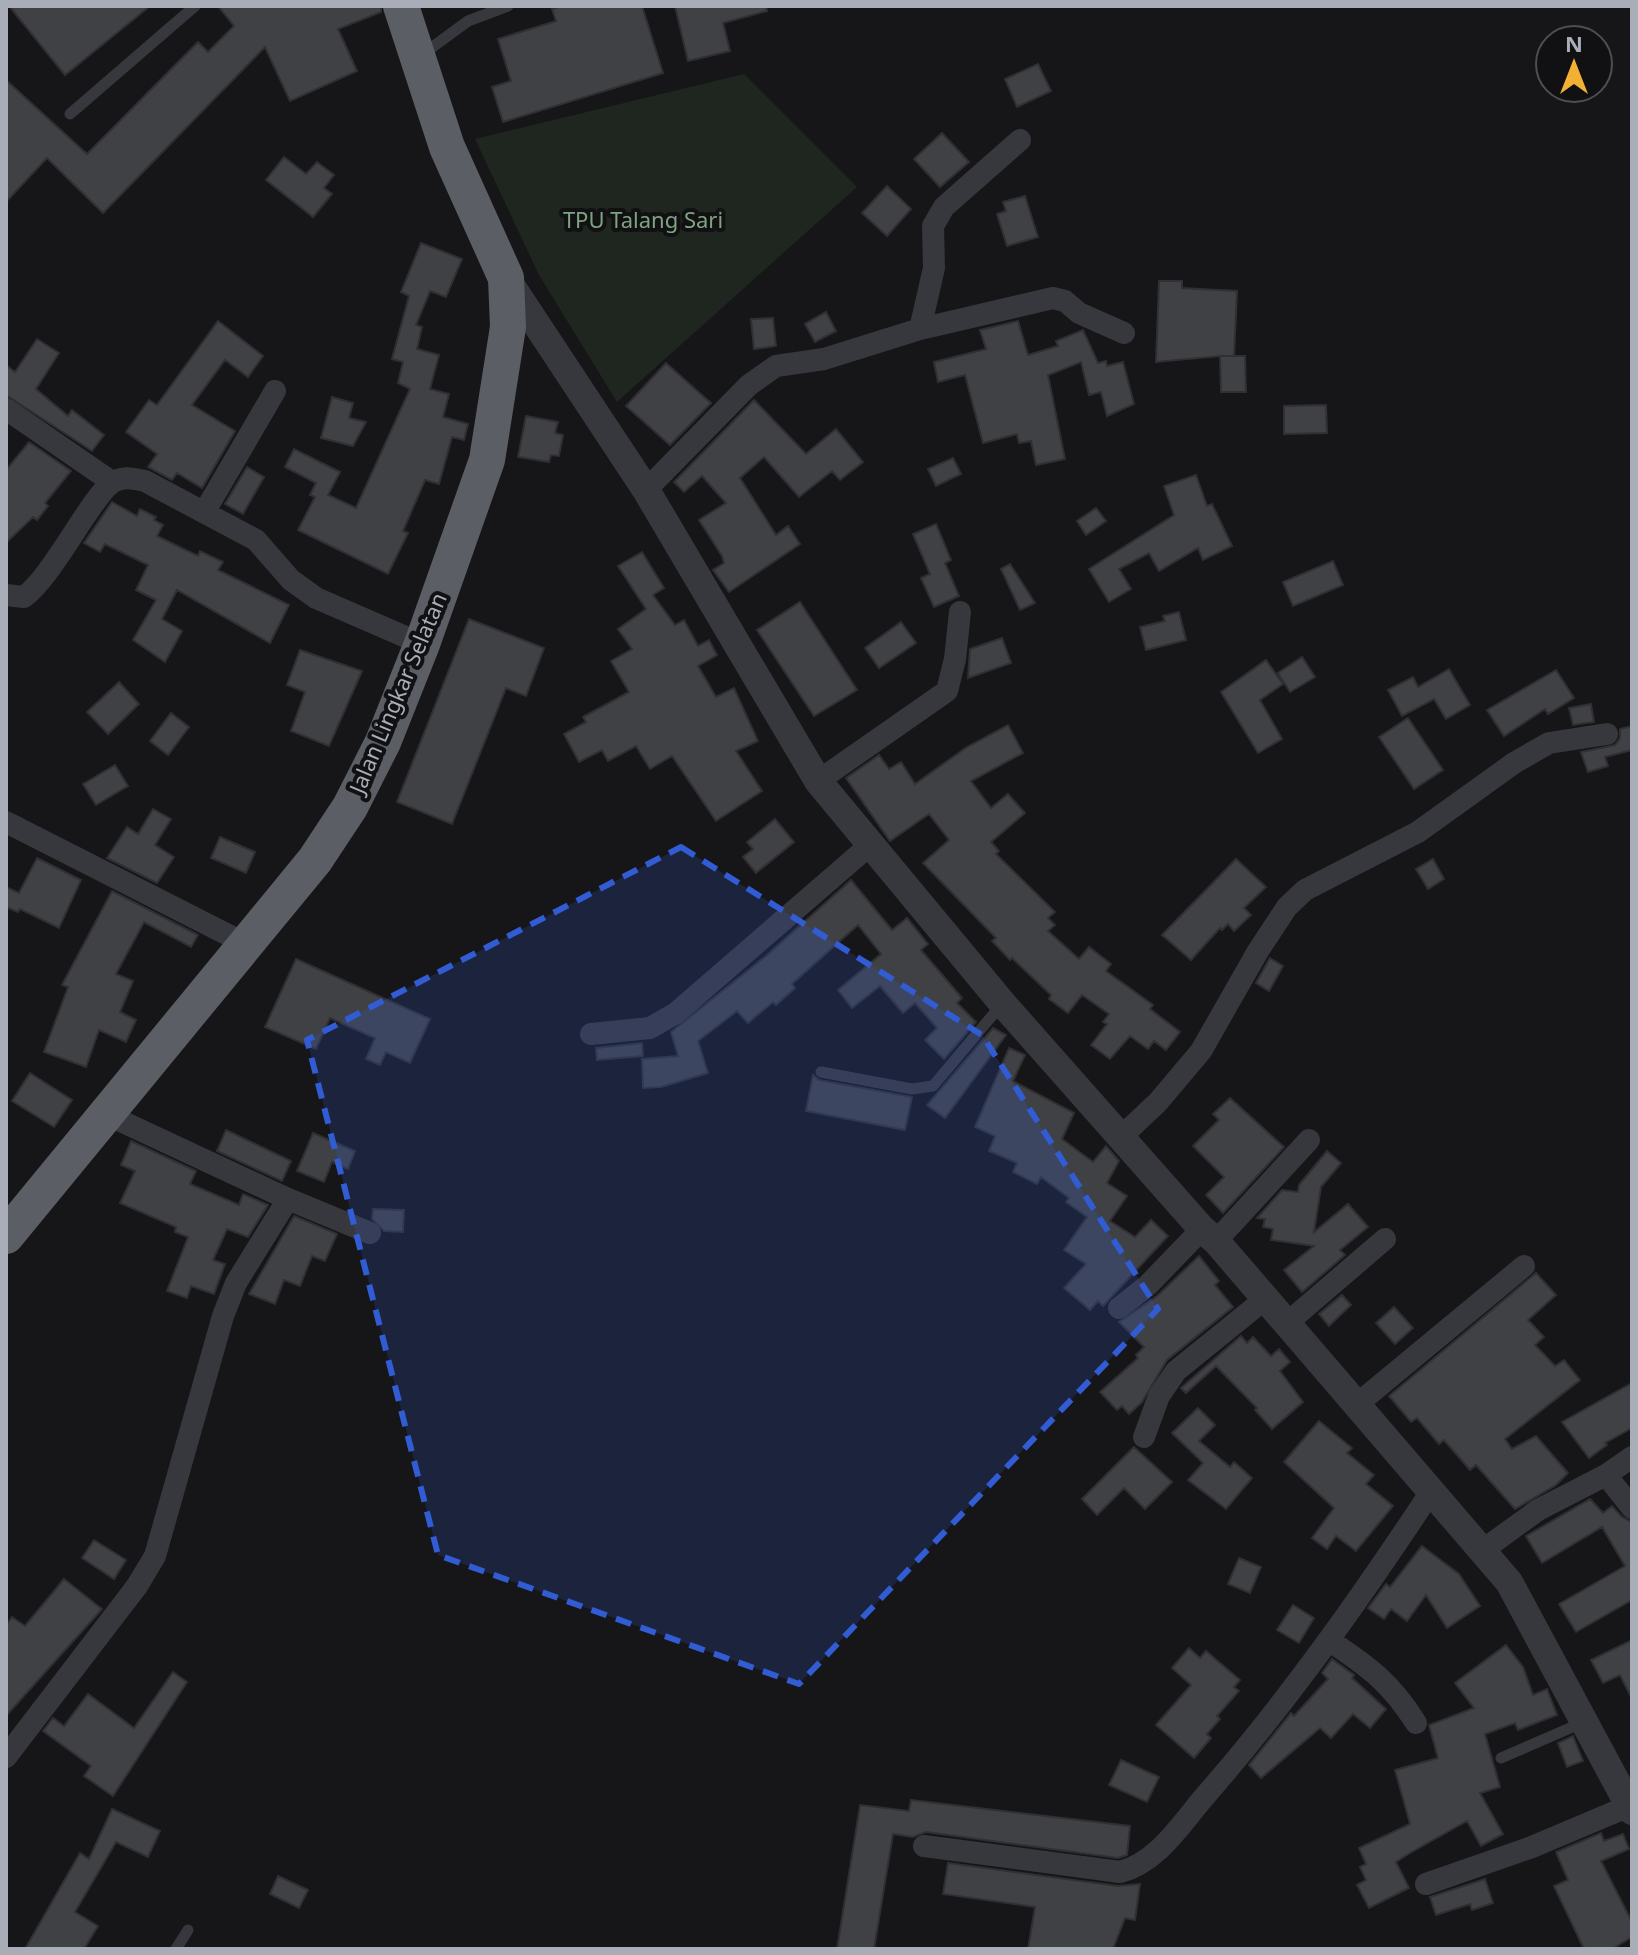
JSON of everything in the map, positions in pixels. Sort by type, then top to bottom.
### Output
[{"type":"highway","points":[[401,6],[447,147],[506,278]]},
{"type":"highway","name":"Jalan Lingkar Selatan","points":[[6,1236],[315,860],[350,807],[383,742],[422,644],[487,460],[508,327],[506,278]]},
{"type":"street","points":[[920,329],[934,268],[933,226],[944,207],[1020,140]]},
{"type":"street","points":[[506,278],[646,490],[818,781],[1003,1004],[1209,1235],[1509,1582],[1631,1808],[1426,1884]]},
{"type":"street","points":[[646,490],[749,385],[776,366],[824,359],[920,329],[1053,298],[1065,301],[1079,313],[1124,333]]},
{"type":"street","points":[[205,511],[275,391]]},
{"type":"street","points":[[6,409],[112,482]]},
{"type":"street","points":[[6,595],[24,597],[40,585],[112,482],[127,477],[145,481],[256,540],[291,580],[316,598],[422,644]]},
{"type":"street","points":[[818,781],[947,691],[955,659],[960,612]]},
{"type":"street","points":[[1122,1136],[1158,1102],[1201,1051],[1258,951],[1287,907],[1305,890],[1418,832],[1514,763],[1549,743],[1607,734]]},
{"type":"street","points":[[6,822],[246,944]]},
{"type":"street","points":[[591,1034],[650,1028],[676,1013],[870,845]]},
{"type":"street","points":[[108,1115],[288,1199],[370,1233]]},
{"type":"street","points":[[1119,1308],[1209,1235],[1309,1140]]},
{"type":"street","points":[[6,1757],[137,1586],[155,1556],[223,1316],[244,1270],[288,1199]]},
{"type":"street","points":[[1286,1324],[1385,1239]]},
{"type":"street","points":[[1355,1406],[1524,1266]]},
{"type":"street","points":[[1144,1437],[1159,1396],[1176,1371],[1265,1299]]},
{"type":"street","points":[[1483,1550],[1538,1510],[1606,1475],[1632,1457]]},
{"type":"street","points":[[1606,1475],[1632,1508]]},
{"type":"street","points":[[924,1846],[1120,1872],[1133,1869],[1172,1834],[1240,1756],[1330,1641],[1430,1493]]},
{"type":"street","points":[[1330,1641],[1375,1670],[1395,1690],[1416,1723]]},
{"type":"lane","points":[[70,114],[195,6]]},
{"type":"lane","points":[[417,59],[468,21],[508,6]]},
{"type":"lane","points":[[821,1072],[912,1089],[933,1086],[1003,1004]]},
{"type":"lane","points":[[1501,1758],[1584,1722]]},
{"type":"lane","points":[[176,1949],[188,1930]]},
{"type":"highlighted area","points":[[681,847],[982,1035],[1158,1309],[799,1684],[438,1555],[307,1040]]},
{"type":"green space","name":"TPU Talang Sari","points":[[744,74],[857,187],[617,402],[539,275],[475,139]]},
{"type":"building","points":[[9,6],[150,6],[65,75]]},
{"type":"building","points":[[218,6],[381,6],[381,12],[338,29],[357,71],[290,101],[265,47],[103,213],[47,158],[6,202],[6,80],[87,154],[198,42],[208,52],[234,26]]},
{"type":"building","points":[[561,6],[642,6],[663,73],[503,122],[492,87],[511,81],[498,39],[556,21],[552,9]]},
{"type":"building","points":[[675,6],[766,6],[767,11],[723,23],[730,51],[688,61]]},
{"type":"building","points":[[1038,64],[1051,91],[1017,107],[1005,79]]},
{"type":"building","points":[[942,133],[969,162],[940,187],[914,159]]},
{"type":"building","points":[[284,157],[306,174],[317,162],[334,175],[324,188],[332,194],[313,217],[266,180]]},
{"type":"building","points":[[887,186],[911,209],[887,236],[862,213]]},
{"type":"building","points":[[1025,196],[1038,237],[1007,246],[997,214],[1006,211],[1003,202]]},
{"type":"building","points":[[421,243],[462,259],[446,297],[430,291],[416,325],[422,327],[417,349],[439,355],[430,389],[449,394],[443,417],[468,424],[464,440],[452,437],[439,484],[425,480],[403,531],[408,533],[388,574],[298,530],[315,497],[310,495],[316,483],[285,467],[294,449],[340,472],[328,495],[356,508],[410,389],[398,383],[403,362],[392,359],[409,296],[401,292]]},
{"type":"building","points":[[1159,281],[1182,281],[1182,288],[1237,291],[1234,356],[1245,356],[1246,392],[1221,392],[1220,356],[1156,362]]},
{"type":"building","points":[[826,312],[836,331],[815,342],[805,324]]},
{"type":"building","points":[[773,318],[776,346],[754,349],[751,319]]},
{"type":"building","points":[[218,321],[263,356],[248,377],[225,360],[192,405],[235,431],[202,488],[177,473],[172,480],[148,467],[157,454],[126,432],[149,400],[157,405]]},
{"type":"building","points":[[1018,321],[1028,355],[1058,346],[1056,341],[1083,330],[1098,363],[1106,361],[1107,366],[1123,362],[1134,404],[1107,416],[1101,392],[1089,395],[1081,362],[1048,375],[1065,459],[1036,465],[1031,441],[1019,443],[1017,434],[983,443],[965,375],[938,382],[934,362],[986,349],[980,330]]},
{"type":"building","points":[[37,339],[59,353],[36,389],[68,416],[72,410],[104,435],[92,451],[6,395],[6,365],[15,372]]},
{"type":"building","points":[[666,363],[711,403],[670,445],[626,406]]},
{"type":"building","points":[[332,397],[353,403],[349,418],[366,422],[353,446],[321,438]]},
{"type":"building","points":[[754,400],[806,454],[836,429],[863,462],[840,480],[832,471],[799,497],[764,457],[740,478],[776,535],[788,526],[800,544],[729,592],[713,570],[724,563],[722,556],[699,520],[726,503],[702,476],[684,492],[674,482]]},
{"type":"building","points":[[1326,405],[1327,433],[1284,434],[1284,406]]},
{"type":"building","points":[[526,416],[558,422],[555,433],[563,435],[559,456],[551,455],[549,462],[518,457]]},
{"type":"building","points":[[29,442],[71,471],[45,503],[48,506],[37,520],[33,517],[6,543],[6,470]]},
{"type":"building","points":[[953,458],[961,474],[936,486],[928,469]]},
{"type":"building","points":[[247,467],[264,477],[243,514],[225,504]]},
{"type":"building","points":[[1196,475],[1207,506],[1212,504],[1232,546],[1203,560],[1198,548],[1159,571],[1149,553],[1119,569],[1131,589],[1109,602],[1089,569],[1174,515],[1164,486]]},
{"type":"building","points":[[112,502],[137,516],[140,509],[156,517],[154,520],[163,525],[157,536],[198,556],[200,551],[223,562],[218,570],[289,605],[270,643],[177,590],[162,619],[182,631],[165,662],[133,640],[156,600],[136,590],[148,565],[105,544],[100,552],[84,543]]},
{"type":"building","points":[[1096,508],[1106,521],[1086,535],[1077,521]]},
{"type":"building","points":[[936,524],[951,560],[945,563],[959,596],[934,607],[921,578],[930,574],[913,534]]},
{"type":"building","points":[[642,552],[664,588],[653,595],[675,625],[684,620],[698,646],[709,640],[717,655],[698,666],[716,697],[734,688],[758,741],[736,751],[762,791],[716,821],[672,756],[650,769],[636,746],[608,761],[602,750],[579,762],[564,734],[586,722],[583,717],[629,692],[611,661],[632,649],[618,629],[646,609],[618,566]]},
{"type":"building","points":[[1333,561],[1343,585],[1293,606],[1283,582]]},
{"type":"building","points":[[1010,564],[1035,603],[1020,610],[1001,569]]},
{"type":"building","points":[[800,602],[857,690],[814,716],[757,630]]},
{"type":"building","points":[[1179,612],[1186,640],[1146,650],[1140,627],[1165,621],[1163,616]]},
{"type":"building","points":[[469,619],[544,648],[526,696],[506,688],[452,824],[397,802]]},
{"type":"building","points":[[901,622],[916,643],[879,668],[865,648]]},
{"type":"building","points":[[1002,638],[1011,663],[968,678],[970,649]]},
{"type":"building","points":[[300,650],[362,671],[329,746],[291,731],[305,692],[287,685]]},
{"type":"building","points":[[1302,657],[1315,677],[1290,692],[1278,673]]},
{"type":"building","points":[[1266,660],[1283,684],[1260,700],[1282,739],[1258,753],[1221,692]]},
{"type":"building","points":[[1449,669],[1470,705],[1446,719],[1434,699],[1402,716],[1388,690],[1413,677],[1418,687]]},
{"type":"building","points":[[1556,670],[1574,698],[1548,714],[1545,709],[1504,736],[1487,710]]},
{"type":"building","points":[[119,682],[139,704],[108,734],[87,712]]},
{"type":"building","points":[[1591,704],[1594,722],[1573,725],[1569,708]]},
{"type":"building","points":[[171,713],[189,727],[168,755],[150,741]]},
{"type":"building","points":[[1408,718],[1443,770],[1414,789],[1379,737]]},
{"type":"building","points":[[1008,725],[1023,753],[971,781],[991,808],[1008,794],[1025,813],[991,842],[999,851],[996,854],[1055,912],[1048,918],[1055,925],[1048,931],[1079,959],[1089,947],[1111,964],[1106,971],[1153,1005],[1150,1009],[1180,1032],[1166,1050],[1154,1041],[1148,1049],[1130,1036],[1110,1059],[1091,1045],[1107,1024],[1103,1022],[1109,1014],[1082,995],[1068,1013],[1049,999],[1051,995],[1012,958],[1010,960],[992,941],[996,938],[923,863],[949,840],[929,814],[890,841],[846,778],[879,755],[889,769],[901,762],[915,784],[967,747]]},
{"type":"building","points":[[1632,726],[1632,750],[1605,757],[1608,766],[1588,772],[1581,752],[1615,745],[1620,738],[1620,729]]},
{"type":"building","points":[[115,765],[128,786],[96,805],[83,784]]},
{"type":"building","points":[[153,809],[171,819],[155,845],[174,857],[157,883],[107,858],[127,827],[138,834]]},
{"type":"building","points":[[775,819],[794,842],[756,873],[743,857],[753,849],[747,842]]},
{"type":"building","points":[[220,837],[255,852],[246,873],[211,858]]},
{"type":"building","points":[[37,858],[81,880],[59,928],[20,909],[18,912],[6,907],[6,887],[19,893]]},
{"type":"building","points":[[1236,859],[1266,887],[1244,908],[1251,915],[1234,931],[1228,924],[1222,930],[1220,928],[1191,960],[1162,935]]},
{"type":"building","points":[[1433,859],[1444,879],[1428,889],[1416,869]]},
{"type":"building","points":[[851,880],[892,930],[907,918],[928,944],[921,950],[962,998],[957,1003],[976,1022],[944,1059],[925,1040],[937,1028],[915,1003],[903,1013],[880,986],[852,1008],[838,990],[881,954],[858,925],[792,984],[795,988],[776,1005],[773,1002],[748,1023],[737,1011],[698,1041],[708,1073],[661,1087],[643,1088],[642,1059],[678,1056],[671,1032],[766,956]]},
{"type":"building","points":[[112,891],[198,935],[191,947],[144,922],[116,974],[133,981],[120,1012],[136,1020],[126,1042],[99,1030],[86,1067],[44,1052],[68,987],[62,985]]},
{"type":"building","points":[[1270,958],[1283,966],[1269,991],[1256,983]]},
{"type":"building","points":[[296,959],[430,1019],[410,1063],[386,1052],[380,1065],[366,1059],[375,1038],[330,1018],[316,1049],[265,1027]]},
{"type":"building","points":[[993,1028],[1006,1035],[945,1118],[927,1105]]},
{"type":"building","points":[[642,1043],[643,1056],[597,1060],[596,1048]]},
{"type":"building","points":[[1009,1048],[1025,1055],[1013,1081],[1074,1113],[1062,1139],[1093,1162],[1106,1146],[1119,1161],[1107,1183],[1127,1196],[1110,1221],[1135,1237],[1151,1220],[1168,1236],[1103,1306],[1098,1301],[1090,1310],[1064,1288],[1086,1264],[1064,1250],[1087,1217],[1066,1202],[1069,1198],[1041,1177],[1037,1184],[1013,1172],[1017,1163],[989,1151],[995,1136],[975,1127]]},
{"type":"building","points":[[30,1073],[72,1100],[54,1127],[12,1101]]},
{"type":"building","points":[[813,1075],[819,1080],[912,1097],[905,1130],[806,1111]]},
{"type":"building","points":[[1230,1098],[1284,1147],[1223,1213],[1206,1195],[1224,1177],[1193,1146],[1219,1120],[1213,1114]]},
{"type":"building","points":[[226,1130],[291,1161],[282,1181],[217,1151]]},
{"type":"building","points":[[313,1133],[355,1151],[348,1169],[332,1162],[324,1182],[297,1171]]},
{"type":"building","points":[[131,1141],[196,1171],[190,1184],[239,1205],[243,1194],[268,1205],[248,1237],[227,1229],[213,1260],[225,1264],[214,1294],[191,1286],[187,1298],[167,1291],[188,1237],[175,1232],[176,1227],[120,1203],[135,1171],[121,1165]]},
{"type":"building","points":[[1327,1151],[1341,1163],[1321,1187],[1314,1232],[1348,1204],[1368,1227],[1340,1250],[1345,1255],[1302,1292],[1284,1270],[1314,1246],[1271,1240],[1273,1229],[1263,1227],[1265,1219],[1257,1218],[1282,1190],[1298,1192],[1299,1185]]},
{"type":"building","points":[[373,1209],[404,1210],[403,1232],[384,1231],[372,1219]]},
{"type":"building","points":[[294,1216],[337,1234],[325,1261],[312,1256],[300,1286],[284,1280],[275,1304],[249,1294]]},
{"type":"building","points":[[1199,1256],[1219,1281],[1215,1285],[1233,1307],[1167,1360],[1142,1402],[1129,1414],[1122,1406],[1117,1410],[1100,1392],[1138,1358],[1136,1355],[1144,1347],[1119,1322],[1157,1296]]},
{"type":"building","points":[[1536,1273],[1556,1295],[1528,1320],[1544,1337],[1535,1345],[1555,1366],[1564,1360],[1580,1380],[1505,1439],[1512,1449],[1536,1436],[1568,1473],[1556,1485],[1515,1509],[1476,1465],[1470,1470],[1444,1440],[1439,1444],[1417,1418],[1411,1422],[1389,1396]]},
{"type":"building","points":[[1342,1295],[1351,1305],[1329,1326],[1319,1314]]},
{"type":"building","points":[[1394,1307],[1413,1328],[1395,1344],[1376,1323]]},
{"type":"building","points":[[1241,1336],[1247,1343],[1253,1337],[1271,1356],[1279,1349],[1290,1362],[1280,1371],[1303,1402],[1272,1429],[1255,1410],[1257,1408],[1216,1366],[1186,1393],[1181,1388]]},
{"type":"building","points":[[1632,1383],[1632,1428],[1605,1443],[1607,1445],[1589,1458],[1562,1422]]},
{"type":"building","points":[[1198,1408],[1215,1425],[1199,1441],[1230,1467],[1234,1462],[1252,1478],[1226,1509],[1188,1480],[1203,1463],[1172,1433]]},
{"type":"building","points":[[1319,1421],[1352,1448],[1347,1453],[1374,1475],[1366,1484],[1393,1506],[1356,1551],[1336,1536],[1327,1549],[1312,1538],[1334,1508],[1284,1462]]},
{"type":"building","points":[[1134,1447],[1172,1482],[1145,1509],[1124,1488],[1097,1515],[1082,1499]]},
{"type":"building","points":[[1590,1499],[1603,1513],[1612,1506],[1632,1522],[1632,1600],[1576,1632],[1559,1604],[1625,1566],[1602,1527],[1542,1563],[1526,1536]]},
{"type":"building","points":[[94,1540],[126,1560],[114,1579],[82,1558]]},
{"type":"building","points":[[1422,1546],[1459,1574],[1480,1606],[1447,1628],[1426,1595],[1407,1621],[1391,1609],[1384,1619],[1368,1608],[1386,1584],[1390,1587]]},
{"type":"building","points":[[1239,1558],[1261,1567],[1250,1593],[1228,1584]]},
{"type":"building","points":[[64,1579],[102,1609],[6,1716],[6,1625],[12,1617],[25,1626]]},
{"type":"building","points":[[1293,1605],[1314,1618],[1299,1643],[1277,1630]]},
{"type":"building","points":[[1632,1640],[1632,1699],[1620,1675],[1603,1683],[1591,1660]]},
{"type":"building","points":[[1506,1645],[1523,1667],[1533,1695],[1547,1689],[1557,1715],[1518,1730],[1515,1723],[1485,1734],[1500,1787],[1480,1793],[1503,1834],[1481,1846],[1467,1821],[1396,1862],[1409,1888],[1369,1908],[1357,1885],[1366,1880],[1360,1867],[1366,1864],[1359,1848],[1410,1824],[1395,1770],[1438,1758],[1429,1725],[1474,1708],[1455,1683]]},
{"type":"building","points":[[1189,1648],[1200,1658],[1206,1651],[1240,1680],[1234,1687],[1239,1691],[1217,1716],[1220,1719],[1207,1734],[1211,1738],[1194,1758],[1156,1725],[1191,1685],[1172,1668]]},
{"type":"building","points":[[1332,1659],[1354,1675],[1352,1678],[1386,1709],[1370,1728],[1353,1714],[1331,1738],[1320,1728],[1261,1778],[1249,1765],[1291,1713],[1294,1716],[1328,1679],[1322,1673]]},
{"type":"building","points":[[173,1672],[187,1682],[113,1796],[84,1776],[91,1766],[43,1731],[53,1718],[64,1726],[88,1694],[134,1728]]},
{"type":"building","points":[[1573,1736],[1583,1761],[1567,1767],[1558,1743]]},
{"type":"building","points":[[1121,1760],[1159,1777],[1147,1802],[1109,1785]]},
{"type":"building","points":[[911,1800],[1130,1826],[1127,1855],[1118,1858],[926,1832],[913,1837],[893,1834],[874,1949],[837,1949],[860,1805],[909,1811]]},
{"type":"building","points":[[112,1809],[160,1831],[148,1857],[116,1842],[75,1912],[98,1926],[84,1949],[25,1949],[80,1853],[89,1859]]},
{"type":"building","points":[[1601,1833],[1604,1841],[1623,1834],[1629,1849],[1601,1861],[1632,1922],[1632,1937],[1612,1949],[1584,1949],[1554,1886],[1568,1880],[1556,1852]]},
{"type":"building","points":[[948,1863],[1118,1886],[1140,1884],[1135,1920],[1125,1918],[1113,1949],[1028,1949],[1035,1907],[943,1894]]},
{"type":"building","points":[[278,1876],[308,1890],[299,1908],[270,1894]]},
{"type":"building","points":[[1485,1879],[1493,1903],[1472,1910],[1470,1904],[1436,1915],[1430,1897]]}]
